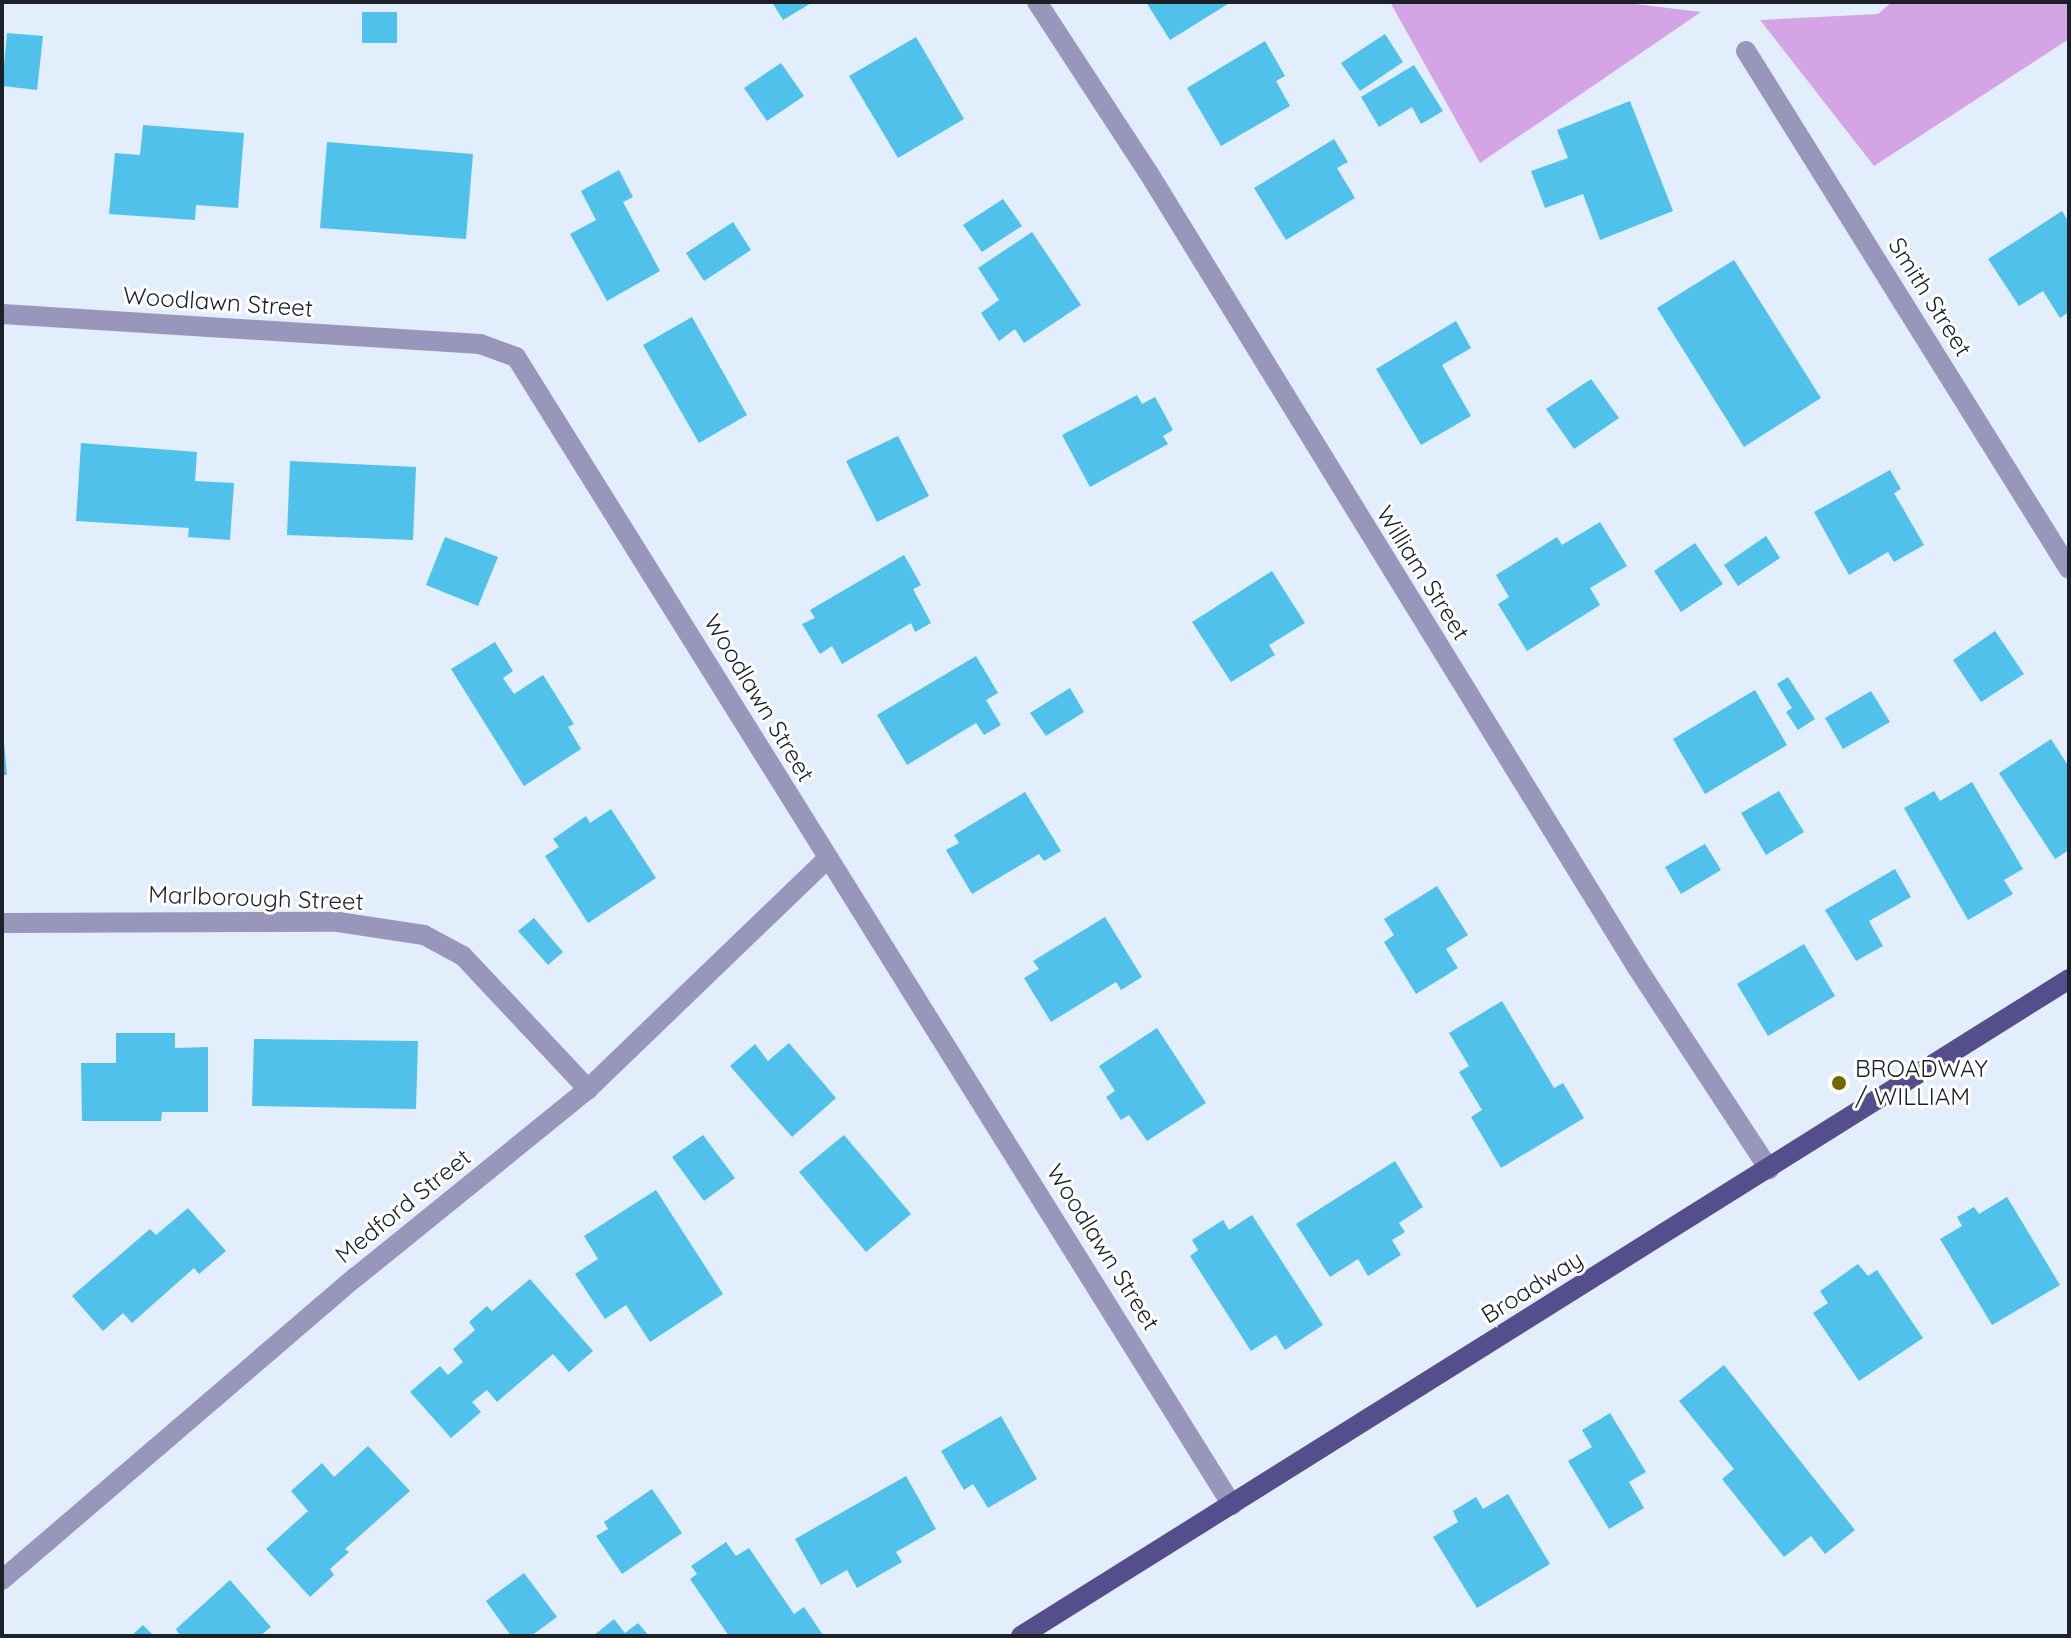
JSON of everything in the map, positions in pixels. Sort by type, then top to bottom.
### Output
[{"type":"main road","name":"Broadway","points":[[1021,1636],[2069,979]]},
{"type":"street","name":"William Street","points":[[1037,2],[1148,172],[1628,952],[1769,1169]]},
{"type":"street","name":"Smith Street","points":[[1746,51],[2069,569]]},
{"type":"street","name":"Woodlawn Street","points":[[2,314],[480,344],[516,357],[656,576],[826,860],[1232,1505]]},
{"type":"street","name":"Medford Street","points":[[2,1580],[356,1277],[588,1089],[826,860]]},
{"type":"street","name":"Marlborough Street","points":[[2,923],[338,922],[424,935],[463,956],[588,1089]]},
{"type":"shaded area","points":[[1390,2],[1619,2],[1701,12],[1480,163]]},
{"type":"shaded area","points":[[1892,2],[2069,2],[2069,39],[1874,166],[1760,20],[1878,14]]},
{"type":"building","points":[[772,2],[813,2],[783,20]]},
{"type":"building","points":[[1146,2],[1231,2],[1170,40]]},
{"type":"building","points":[[362,12],[397,12],[397,43],[362,43]]},
{"type":"building","points":[[7,33],[43,36],[37,90],[2,86]]},
{"type":"building","points":[[1385,34],[1403,62],[1360,91],[1341,63]]},
{"type":"building","points":[[916,37],[964,119],[898,158],[849,76]]},
{"type":"building","points":[[1265,41],[1285,76],[1276,81],[1290,106],[1221,146],[1187,88]]},
{"type":"building","points":[[781,63],[804,96],[767,121],[744,88]]},
{"type":"building","points":[[1414,65],[1443,111],[1421,124],[1412,107],[1379,127],[1361,97]]},
{"type":"building","points":[[1630,101],[1673,211],[1600,240],[1583,194],[1545,208],[1531,171],[1568,158],[1557,130]]},
{"type":"building","points":[[143,125],[244,133],[238,208],[196,205],[195,220],[109,214],[115,153],[140,155]]},
{"type":"building","points":[[1334,139],[1348,162],[1337,168],[1355,198],[1286,240],[1254,188]]},
{"type":"building","points":[[327,142],[473,154],[466,239],[320,228]]},
{"type":"building","points":[[619,170],[633,197],[623,202],[660,271],[607,301],[570,234],[596,220],[581,191]]},
{"type":"building","points":[[1003,199],[1022,226],[982,252],[963,225]]},
{"type":"building","points":[[2062,211],[2069,222],[2069,312],[2060,318],[2043,291],[2019,306],[1988,259]]},
{"type":"building","points":[[733,222],[751,250],[704,281],[686,253]]},
{"type":"building","points":[[1032,232],[1081,305],[1024,343],[1015,329],[999,341],[981,313],[999,300],[978,268]]},
{"type":"building","points":[[1734,260],[1821,398],[1744,447],[1657,308]]},
{"type":"building","points":[[692,317],[747,415],[699,443],[643,345]]},
{"type":"building","points":[[1456,321],[1471,348],[1442,365],[1471,416],[1421,445],[1376,369]]},
{"type":"building","points":[[1591,379],[1619,418],[1574,449],[1546,409]]},
{"type":"building","points":[[1137,395],[1142,404],[1155,397],[1173,430],[1163,436],[1168,444],[1090,487],[1062,435]]},
{"type":"building","points":[[898,436],[929,496],[877,522],[846,461]]},
{"type":"building","points":[[81,443],[197,452],[195,481],[234,483],[230,540],[188,537],[189,528],[76,521]]},
{"type":"building","points":[[290,461],[416,467],[413,540],[287,535]]},
{"type":"building","points":[[1890,470],[1901,489],[1894,493],[1924,545],[1894,562],[1888,552],[1849,575],[1814,512]]},
{"type":"building","points":[[1600,522],[1627,566],[1590,588],[1600,605],[1527,651],[1498,604],[1509,597],[1496,575],[1557,537],[1562,545]]},
{"type":"building","points":[[1766,536],[1780,558],[1738,586],[1724,565]]},
{"type":"building","points":[[445,537],[498,557],[478,606],[426,585]]},
{"type":"building","points":[[1695,543],[1723,584],[1681,612],[1654,571]]},
{"type":"building","points":[[904,555],[921,585],[913,589],[931,623],[915,632],[911,623],[842,664],[832,646],[820,654],[802,624],[815,618],[810,610]]},
{"type":"building","points":[[1272,571],[1305,623],[1269,645],[1275,655],[1231,682],[1192,622]]},
{"type":"building","points":[[1995,631],[2024,674],[1981,702],[1953,660]]},
{"type":"building","points":[[495,642],[513,671],[503,678],[514,694],[543,675],[574,724],[568,727],[581,749],[524,786],[451,669]]},
{"type":"building","points":[[976,656],[998,693],[986,700],[1001,725],[984,735],[976,723],[907,765],[877,715]]},
{"type":"building","points":[[1788,677],[1815,719],[1798,730],[1786,712],[1792,708],[1777,684]]},
{"type":"building","points":[[1070,688],[1084,712],[1046,736],[1030,713]]},
{"type":"building","points":[[1755,690],[1787,745],[1705,794],[1673,739]]},
{"type":"building","points":[[1871,691],[1890,722],[1843,749],[1825,718]]},
{"type":"building","points":[[2,722],[7,775],[2,775]]},
{"type":"building","points":[[2051,739],[2069,767],[2069,850],[2055,859],[1999,773]]},
{"type":"building","points":[[1972,782],[2023,869],[2004,880],[2013,894],[1968,920],[1904,808],[1934,791],[1940,801]]},
{"type":"building","points":[[1779,791],[1804,832],[1766,855],[1741,813]]},
{"type":"building","points":[[1025,792],[1061,851],[1044,861],[1039,854],[972,894],[946,850],[959,843],[954,835]]},
{"type":"building","points":[[611,809],[656,878],[588,923],[545,856],[559,847],[553,839],[586,816],[590,823]]},
{"type":"building","points":[[1705,844],[1721,870],[1681,894],[1665,867]]},
{"type":"building","points":[[1895,869],[1911,897],[1869,921],[1883,946],[1856,961],[1825,910]]},
{"type":"building","points":[[1437,886],[1468,935],[1446,949],[1458,968],[1416,994],[1384,942],[1394,935],[1384,919]]},
{"type":"building","points":[[1105,917],[1142,977],[1121,990],[1116,982],[1051,1022],[1024,978],[1039,969],[1033,961]]},
{"type":"building","points":[[534,918],[563,952],[548,965],[518,931]]},
{"type":"building","points":[[1804,944],[1835,996],[1768,1036],[1737,984]]},
{"type":"building","points":[[1502,1001],[1554,1088],[1563,1083],[1584,1118],[1501,1168],[1471,1117],[1482,1110],[1459,1072],[1469,1066],[1449,1033]]},
{"type":"building","points":[[1157,1028],[1206,1103],[1147,1141],[1129,1115],[1121,1120],[1106,1097],[1115,1091],[1099,1066]]},
{"type":"building","points":[[116,1033],[175,1033],[175,1048],[208,1047],[208,1112],[162,1112],[161,1121],[82,1121],[81,1063],[116,1063]]},
{"type":"building","points":[[254,1039],[418,1041],[416,1109],[252,1106]]},
{"type":"building","points":[[789,1043],[836,1098],[792,1137],[730,1066],[755,1044],[768,1061]]},
{"type":"building","points":[[703,1135],[735,1178],[704,1201],[672,1157]]},
{"type":"building","points":[[844,1135],[911,1214],[866,1252],[799,1172]]},
{"type":"building","points":[[1395,1161],[1423,1207],[1399,1223],[1405,1232],[1392,1240],[1401,1255],[1368,1276],[1358,1259],[1330,1277],[1296,1224]]},
{"type":"building","points":[[656,1190],[723,1294],[650,1342],[626,1305],[605,1319],[575,1274],[598,1259],[584,1236]]},
{"type":"building","points":[[2007,1197],[2060,1285],[1992,1325],[1940,1239],[1962,1226],[1957,1217],[1974,1207],[1979,1214]]},
{"type":"building","points":[[188,1208],[226,1251],[199,1274],[194,1268],[132,1323],[123,1313],[103,1331],[72,1296],[150,1229],[156,1235]]},
{"type":"building","points":[[1252,1215],[1323,1325],[1285,1350],[1276,1335],[1251,1351],[1190,1256],[1198,1250],[1192,1240],[1223,1220],[1229,1230]]},
{"type":"building","points":[[1858,1264],[1868,1276],[1877,1270],[1923,1338],[1859,1381],[1813,1313],[1828,1303],[1820,1291]]},
{"type":"building","points":[[530,1279],[593,1351],[569,1372],[553,1354],[497,1402],[487,1390],[472,1402],[481,1412],[451,1438],[410,1392],[440,1366],[448,1375],[463,1362],[453,1349],[475,1330],[469,1322],[487,1306],[492,1311]]},
{"type":"building","points":[[1724,1365],[1855,1530],[1825,1554],[1811,1536],[1784,1557],[1722,1479],[1734,1469],[1679,1401]]},
{"type":"building","points":[[1610,1413],[1646,1472],[1629,1482],[1644,1508],[1609,1529],[1568,1461],[1592,1447],[1582,1430]]},
{"type":"building","points":[[1001,1416],[1037,1479],[988,1508],[973,1484],[964,1490],[941,1451]]},
{"type":"building","points":[[368,1446],[410,1491],[345,1549],[349,1552],[330,1569],[334,1575],[310,1597],[266,1549],[308,1511],[291,1491],[322,1463],[334,1477]]},
{"type":"building","points":[[906,1476],[936,1529],[896,1552],[902,1562],[857,1588],[847,1570],[821,1585],[795,1539]]},
{"type":"building","points":[[652,1489],[682,1533],[622,1574],[596,1536],[608,1529],[604,1522]]},
{"type":"building","points":[[1508,1494],[1550,1564],[1477,1608],[1433,1537],[1458,1522],[1453,1511],[1476,1497],[1483,1509]]},
{"type":"building","points":[[726,1542],[736,1556],[749,1548],[794,1614],[804,1607],[823,1635],[729,1636],[690,1579],[697,1574],[691,1566]]},
{"type":"building","points":[[524,1573],[557,1617],[531,1636],[511,1636],[486,1601]]},
{"type":"building","points":[[230,1580],[271,1627],[260,1636],[180,1636],[176,1629]]},
{"type":"building","points":[[614,1619],[625,1633],[638,1623],[649,1636],[593,1636]]},
{"type":"building","points":[[143,1625],[154,1636],[131,1636]]},
{"type":"place","name":"BROADWAY / WILLIAM","points":[[1839,1083]]}]
